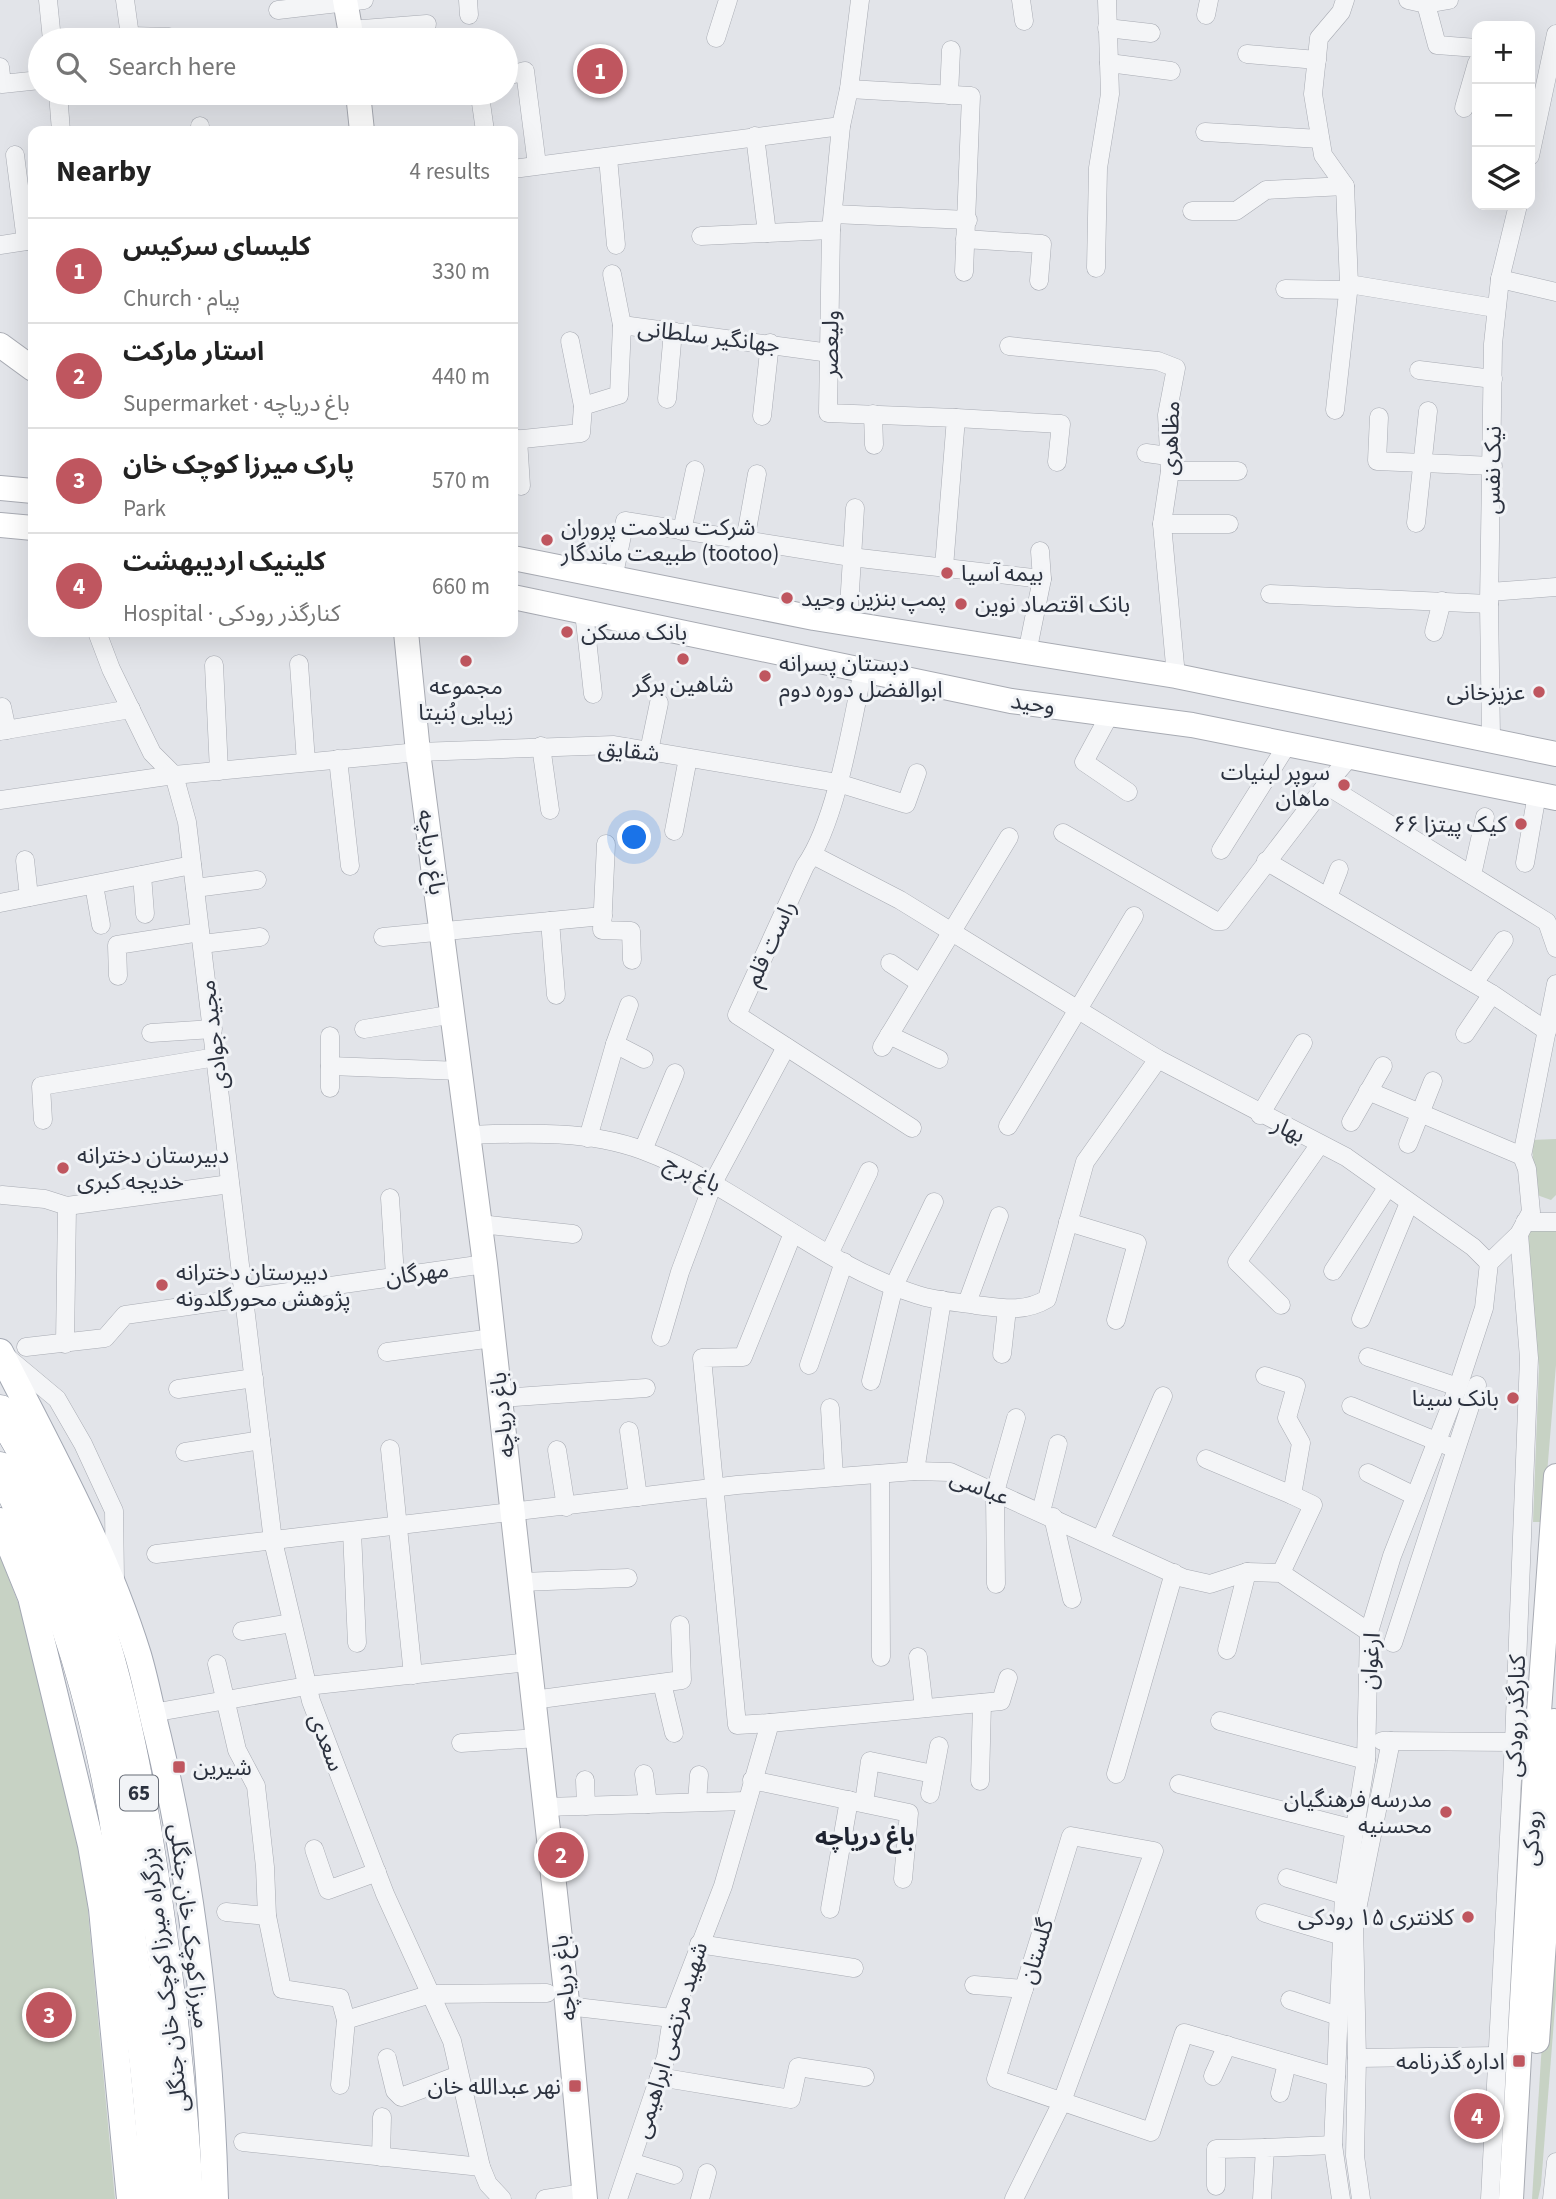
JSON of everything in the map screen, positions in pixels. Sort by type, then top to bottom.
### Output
[{"type":"highway","name":"بزرگراه میرزا کوچک خان جنگلی","points":[[0,1411],[62,1527],[91,1601],[113,1670],[130,1747],[161,1930],[174,2041],[187,2199]]},
{"type":"highway","name":"بزرگراه میرزا کوچک خان جنگلی","points":[[0,1468],[34,1541],[63,1618],[101,1757],[121,1854],[145,2050],[156,2199]]},
{"type":"main road","points":[[351,28],[352,1]]},
{"type":"main road","points":[[359,105],[361,126]]},
{"type":"main road","points":[[0,345],[28,365]]},
{"type":"main road","points":[[0,488],[28,491]]},
{"type":"main road","points":[[0,526],[28,528]]},
{"type":"main road","points":[[518,559],[848,624],[1176,676],[1491,738],[1556,754]]},
{"type":"main road","name":"وحید","points":[[518,598],[1011,701],[1192,725],[1550,796]]},
{"type":"main road","name":"باغ دریاچه","points":[[408,637],[418,752],[454,1014],[521,1582],[545,1807],[557,1999],[585,2196]]},
{"type":"main road","name":"میرزا کوچک خان جنگلی","points":[[0,1352],[102,1558],[138,1656],[173,1800],[191,1909],[212,2119],[215,2199]]},
{"type":"main road","name":"رودکی","points":[[1525,2199],[1551,1912],[1543,1752],[1556,1476]]},
{"type":"main road","points":[[0,1521],[31,1597],[91,1845],[102,1909],[130,2199]]},
{"type":"main road","name":"رودکی","points":[[1511,2199],[1510,2021],[1514,1956],[1556,1679]]},
{"type":"street","points":[[48,0],[51,28]]},
{"type":"street","points":[[126,0],[127,28]]},
{"type":"street","points":[[716,38],[728,0]]},
{"type":"street","name":"ولیعصر","points":[[860,0],[849,89],[841,126],[832,222],[828,413],[1061,424],[1057,462]]},
{"type":"street","points":[[1021,0],[1024,21]]},
{"type":"street","points":[[1096,268],[1098,168],[1110,94],[1107,0]]},
{"type":"street","points":[[1335,410],[1348,287],[1345,186],[1322,155],[1313,94],[1320,38],[1341,12],[1345,0]]},
{"type":"street","points":[[1408,0],[1426,5],[1449,0]]},
{"type":"street","points":[[278,10],[352,1]]},
{"type":"street","points":[[1426,5],[1437,45],[1472,48]]},
{"type":"street","points":[[399,28],[427,24]]},
{"type":"street","points":[[1108,28],[1151,33]]},
{"type":"street","points":[[1532,147],[1556,34]]},
{"type":"street","points":[[949,95],[951,50]]},
{"type":"street","points":[[1247,54],[1317,60]]},
{"type":"street","points":[[1109,62],[1171,71]]},
{"type":"street","points":[[1535,66],[1548,70]]},
{"type":"street","points":[[0,67],[2,83],[28,81]]},
{"type":"street","points":[[518,73],[525,71],[537,165]]},
{"type":"street","points":[[1464,108],[1472,80]]},
{"type":"street","points":[[849,89],[971,96],[964,272]]},
{"type":"street","points":[[59,105],[61,126]]},
{"type":"street","points":[[481,105],[484,126]]},
{"type":"street","points":[[518,168],[608,158],[655,148],[841,126]]},
{"type":"street","points":[[1205,132],[1320,139]]},
{"type":"street","points":[[755,136],[767,233]]},
{"type":"street","points":[[15,155],[28,229]]},
{"type":"street","points":[[608,158],[616,245]]},
{"type":"street","points":[[1192,211],[1236,211],[1266,190],[1345,186]]},
{"type":"street","name":"نیک نفس","points":[[1491,738],[1489,598],[1495,309],[1517,210]]},
{"type":"street","points":[[701,236],[767,233],[832,222],[968,220]]},
{"type":"street","points":[[965,239],[1042,244],[1039,281]]},
{"type":"street","points":[[0,245],[28,240]]},
{"type":"street","points":[[612,274],[622,325]]},
{"type":"street","points":[[1500,279],[1556,292]]},
{"type":"street","points":[[1285,289],[1348,287],[1495,309]]},
{"type":"street","name":"جهانگیر سلطانی","points":[[583,406],[619,395],[622,325],[830,352]]},
{"type":"street","points":[[667,399],[673,331]]},
{"type":"street","points":[[518,440],[581,433],[583,406],[570,341]]},
{"type":"street","points":[[762,416],[770,343]]},
{"type":"street","name":"مظاهری","points":[[1009,346],[1158,361],[1176,368],[1167,415],[1169,464],[1162,524],[1176,676]]},
{"type":"street","points":[[1419,370],[1493,379]]},
{"type":"street","points":[[1416,523],[1425,463],[1428,411]]},
{"type":"street","points":[[873,414],[874,445]]},
{"type":"street","points":[[1379,417],[1377,461],[1493,466]]},
{"type":"street","points":[[944,567],[956,418]]},
{"type":"street","points":[[1146,453],[1169,464],[1238,471]]},
{"type":"street","points":[[518,463],[521,486]]},
{"type":"street","points":[[682,531],[695,470]]},
{"type":"street","points":[[745,541],[757,474]]},
{"type":"street","points":[[848,624],[855,508]]},
{"type":"street","points":[[613,579],[625,521],[851,557],[1042,579]]},
{"type":"street","points":[[1162,524],[1229,524]]},
{"type":"street","points":[[1027,653],[1042,579],[1040,551]]},
{"type":"street","points":[[1270,594],[1442,601],[1489,598],[1556,587]]},
{"type":"street","points":[[1434,632],[1442,601]]},
{"type":"street","points":[[584,612],[593,694]]},
{"type":"street","name":"مجید جوادی","points":[[99,637],[152,752],[174,775],[187,822],[245,1297]]},
{"type":"street","points":[[299,664],[306,762]]},
{"type":"street","points":[[214,665],[219,771]]},
{"type":"street","name":"راست قلم","points":[[786,1047],[737,1015],[805,866],[813,855],[838,783],[863,670]]},
{"type":"street","points":[[649,751],[659,703]]},
{"type":"street","points":[[2,707],[3,731],[131,709]]},
{"type":"street","points":[[1110,714],[1084,762],[1128,792]]},
{"type":"street","name":"شقایق","points":[[418,752],[614,745],[838,783],[906,804],[917,774]]},
{"type":"street","points":[[1221,850],[1287,745]]},
{"type":"street","points":[[541,746],[550,810]]},
{"type":"street","points":[[0,800],[174,775],[418,752]]},
{"type":"street","points":[[1063,833],[1216,921],[1226,918],[1266,861],[1350,757]]},
{"type":"street","points":[[674,831],[688,758]]},
{"type":"street","points":[[338,759],[350,866]]},
{"type":"street","points":[[1326,785],[1547,922],[1556,948]]},
{"type":"street","points":[[1525,863],[1550,796]]},
{"type":"street","points":[[1472,875],[1485,817]]},
{"type":"street","points":[[939,1059],[886,1041],[1009,837]]},
{"type":"street","points":[[606,844],[602,930],[631,931],[632,960]]},
{"type":"street","name":"بهار","points":[[813,855],[951,931],[1158,1059],[1260,1115],[1346,1157],[1473,1247],[1489,1263]]},
{"type":"street","points":[[25,860],[29,897]]},
{"type":"street","points":[[1266,861],[1492,994],[1547,1031]]},
{"type":"street","points":[[0,903],[192,865]]},
{"type":"street","points":[[1328,898],[1339,869]]},
{"type":"street","points":[[142,875],[145,915]]},
{"type":"street","points":[[195,888],[257,880]]},
{"type":"street","points":[[93,885],[101,925]]},
{"type":"street","points":[[383,937],[603,916]]},
{"type":"street","points":[[1009,1126],[1134,916]]},
{"type":"street","points":[[550,920],[556,995]]},
{"type":"street","points":[[118,976],[117,945],[201,938],[260,937]]},
{"type":"street","points":[[1474,984],[1504,940]]},
{"type":"street","points":[[890,963],[920,983]]},
{"type":"street","points":[[1489,1263],[1522,1228],[1531,1212],[1527,1169],[1522,1156],[1556,984]]},
{"type":"street","points":[[1465,1034],[1492,994]]},
{"type":"street","points":[[588,1138],[628,1004]]},
{"type":"street","points":[[364,1029],[454,1014]]},
{"type":"street","points":[[151,1033],[213,1029]]},
{"type":"street","points":[[330,1037],[330,1088]]},
{"type":"street","points":[[1260,1115],[1303,1043]]},
{"type":"street","points":[[615,1044],[644,1059]]},
{"type":"street","points":[[661,1336],[680,1272],[713,1181],[786,1047],[912,1128]]},
{"type":"street","points":[[43,1120],[41,1086],[216,1057]]},
{"type":"street","points":[[1116,1320],[1137,1243],[1068,1222],[1085,1162],[1158,1059]]},
{"type":"street","points":[[330,1066],[461,1071]]},
{"type":"street","points":[[1351,1122],[1383,1066]]},
{"type":"street","points":[[643,1150],[675,1073]]},
{"type":"street","points":[[1408,1144],[1433,1081]]},
{"type":"street","points":[[1368,1091],[1522,1156]]},
{"type":"street","name":"باغ برج","points":[[469,1135],[539,1133],[615,1141],[643,1150],[713,1181],[836,1258],[894,1286],[920,1296],[942,1300],[1007,1309],[1033,1307],[1047,1299],[1068,1222]]},
{"type":"street","points":[[1281,1305],[1237,1262],[1320,1144]]},
{"type":"street","points":[[809,1365],[836,1258],[869,1171]]},
{"type":"street","points":[[2,1195],[45,1199],[67,1206],[230,1184]]},
{"type":"street","points":[[1333,1271],[1387,1188]]},
{"type":"street","points":[[390,1198],[395,1276]]},
{"type":"street","points":[[871,1381],[894,1286],[934,1202]]},
{"type":"street","points":[[1361,1319],[1409,1203]]},
{"type":"street","points":[[65,1344],[67,1206]]},
{"type":"street","points":[[967,1303],[999,1216]]},
{"type":"street","points":[[1522,1228],[1556,1222]]},
{"type":"street","points":[[480,1224],[573,1234]]},
{"type":"street","name":"کنارگذر رودکی","points":[[1522,1228],[1529,1358],[1521,1550],[1543,1752]]},
{"type":"street","points":[[793,1233],[743,1357],[702,1358],[737,1725],[1000,1701],[1008,1678]]},
{"type":"street","name":"ارغوان","points":[[1341,2199],[1333,2145],[1344,1895],[1368,1741],[1370,1632],[1415,1496],[1440,1440],[1484,1308],[1489,1263]]},
{"type":"street","name":"مهرگان","points":[[26,1347],[105,1338],[125,1315],[485,1264]]},
{"type":"street","name":"سعدی","points":[[245,1297],[273,1542],[307,1686],[377,1872],[452,2041],[481,2167],[488,2184],[502,2199]]},
{"type":"street","points":[[915,1471],[942,1300]]},
{"type":"street","points":[[1002,1354],[1007,1309]]},
{"type":"street","points":[[387,1352],[493,1338]]},
{"type":"street","points":[[1368,1357],[1458,1387]]},
{"type":"street","points":[[1265,1376],[1296,1386],[1287,1418],[1301,1443],[1292,1495]]},
{"type":"street","points":[[178,1389],[254,1378]]},
{"type":"street","points":[[1393,1643],[1477,1385]]},
{"type":"street","points":[[500,1398],[646,1388]]},
{"type":"street","points":[[1101,1539],[1163,1396]]},
{"type":"street","points":[[1351,1406],[1440,1440],[1456,1451]]},
{"type":"street","points":[[830,1408],[834,1477]]},
{"type":"street","points":[[996,1584],[995,1492],[1016,1418]]},
{"type":"street","points":[[629,1431],[638,1497]]},
{"type":"street","points":[[185,1452],[261,1440]]},
{"type":"street","points":[[1058,1444],[1047,1515],[1072,1599]]},
{"type":"street","points":[[390,1449],[413,1675]]},
{"type":"street","points":[[557,1450],[566,1507]]},
{"type":"street","points":[[1206,1459],[1313,1505],[1281,1573],[1370,1632]]},
{"type":"street","name":"عباسی","points":[[156,1554],[513,1514],[716,1487],[915,1471],[950,1472],[1174,1573],[1210,1584],[1247,1572],[1281,1573]]},
{"type":"street","points":[[880,1474],[881,1657]]},
{"type":"street","points":[[1367,1474],[1415,1496]]},
{"type":"street","points":[[352,1532],[357,1643]]},
{"type":"street","points":[[1521,1550],[1551,1552]]},
{"type":"street","points":[[1227,1650],[1247,1572]]},
{"type":"street","points":[[1116,1774],[1174,1573]]},
{"type":"street","points":[[521,1582],[628,1578]]},
{"type":"street","points":[[242,1631],[292,1623]]},
{"type":"street","points":[[533,1700],[682,1680],[680,1625]]},
{"type":"street","points":[[918,1657],[924,1709]]},
{"type":"street","points":[[152,1713],[307,1686],[529,1662]]},
{"type":"street","points":[[216,1664],[237,1750],[256,1786],[265,1867],[267,1916],[282,1989],[340,1998],[346,2020],[340,2085]]},
{"type":"street","points":[[662,1683],[674,1733]]},
{"type":"street","points":[[981,1781],[982,1703]]},
{"type":"street","points":[[1220,1721],[1366,1760]]},
{"type":"street","name":"شهید مرتضی ابراهیمی","points":[[618,2199],[659,2077],[672,2018],[723,1886],[770,1723]]},
{"type":"street","points":[[461,1743],[538,1738]]},
{"type":"street","points":[[1368,1741],[1543,1752]]},
{"type":"street","points":[[1361,2199],[1355,2156],[1357,2058],[1354,1924],[1391,1741]]},
{"type":"street","points":[[930,1794],[939,1745]]},
{"type":"street","points":[[830,1909],[870,1761],[933,1774]]},
{"type":"street","points":[[644,1774],[648,1804]]},
{"type":"street","points":[[697,1802],[699,1774]]},
{"type":"street","points":[[585,1780],[586,1806]]},
{"type":"street","points":[[752,1780],[909,1813],[903,1879]]},
{"type":"street","points":[[1179,1784],[1354,1829]]},
{"type":"street","points":[[545,1807],[746,1801]]},
{"type":"street","name":"گلستان","points":[[1072,1836],[1154,1851],[1061,2104],[996,2079],[1024,1989],[1072,1836]]},
{"type":"street","points":[[314,1849],[328,1890],[377,1872]]},
{"type":"street","points":[[1287,1878],[1344,1895]]},
{"type":"street","points":[[226,1912],[267,1916]]},
{"type":"street","points":[[1265,1913],[1342,1936]]},
{"type":"street","points":[[699,1944],[854,1968]]},
{"type":"street","points":[[975,1985],[1024,1989]]},
{"type":"street","points":[[346,2020],[431,1994],[557,1999],[672,2018]]},
{"type":"street","points":[[1290,2000],[1338,2016]]},
{"type":"street","points":[[1490,2199],[1497,2056],[1510,2021]]},
{"type":"street","points":[[1014,2199],[1061,2104],[1152,2133],[1184,2033],[1336,2077]]},
{"type":"street","points":[[1213,2076],[1227,2045]]},
{"type":"street","points":[[1357,2058],[1497,2056]]},
{"type":"street","points":[[387,2058],[396,2096],[401,2097],[459,2075]]},
{"type":"street","points":[[1280,2093],[1287,2063]]},
{"type":"street","points":[[659,2077],[791,2099],[798,2067],[866,2077]]},
{"type":"street","points":[[381,2157],[382,2117]]},
{"type":"street","points":[[243,2142],[481,2167]]},
{"type":"street","points":[[1216,2186],[1216,2149],[1333,2145]]},
{"type":"street","points":[[1262,2199],[1265,2148]]},
{"type":"street","points":[[631,2162],[674,2175]]},
{"type":"street","points":[[1554,2189],[1556,2162]]},
{"type":"street","points":[[700,2199],[707,2173]]},
{"type":"street","points":[[545,2199],[585,2196]]},
{"type":"green space","points":[[1556,1139],[1556,1195],[1551,1200],[1537,1195],[1531,1140]]},
{"type":"green space","points":[[1527,1228],[1556,1228],[1556,1365],[1543,1522],[1533,1522],[1539,1366],[1524,1237]]},
{"type":"green space","points":[[0,1556],[33,1641],[82,1847],[115,2199],[0,2199]]},
{"type":"green space","points":[[1556,1917],[1556,1995],[1541,2185],[1538,2199],[1532,2199],[1550,1918]]},
{"type":"place","name":"کلیسای سرکیس","points":[[600,71]]},
{"type":"place","name":"شرکت سلامت پروران طبیعت ماندگار (tootoo)","points":[[547,540]]},
{"type":"place","name":"بیمه آسیا","points":[[947,573]]},
{"type":"place","name":"پمپ بنزین وحید","points":[[787,598]]},
{"type":"place","name":"بانک اقتصاد نوین","points":[[961,604]]},
{"type":"place","name":"بانک مسکن","points":[[567,632]]},
{"type":"place","name":"شاهین برگر","points":[[683,659]]},
{"type":"place","name":"مجموعه زیبایی بُنیتا","points":[[466,661]]},
{"type":"place","name":"دبستان پسرانه ابوالفضل دوره دوم","points":[[765,676]]},
{"type":"place","name":"عزیزخانی","points":[[1539,692]]},
{"type":"place","name":"سوپر لبنیات ماهان","points":[[1344,785]]},
{"type":"place","name":"کیک پیتزا ۶۶","points":[[1521,824]]},
{"type":"place","name":"دبیرستان دخترانه خدیجه کبری","points":[[63,1168]]},
{"type":"place","name":"دبیرستان دخترانه پژوهش محورگلدونه","points":[[162,1285]]},
{"type":"place","name":"بانک سینا","points":[[1513,1398]]},
{"type":"place","name":"شیرین","points":[[179,1767]]},
{"type":"place","name":"مدرسه فرهنگیان محسنیه","points":[[1446,1812]]},
{"type":"place","name":"استار مارکت","points":[[561,1855]]},
{"type":"place","name":"کلانتری ۱۵ رودکی","points":[[1468,1917]]},
{"type":"place","name":"پارک میرزا کوچک خان","points":[[49,2015]]},
{"type":"place","name":"اداره گذرنامه","points":[[1519,2061]]},
{"type":"place","name":"نهر عبدالله خان","points":[[575,2086]]},
{"type":"place","name":"کلینیک اردیبهشت","points":[[1477,2116]]},
{"type":"district","name":"باغ دریاچه","points":[[865,1837]]}]
